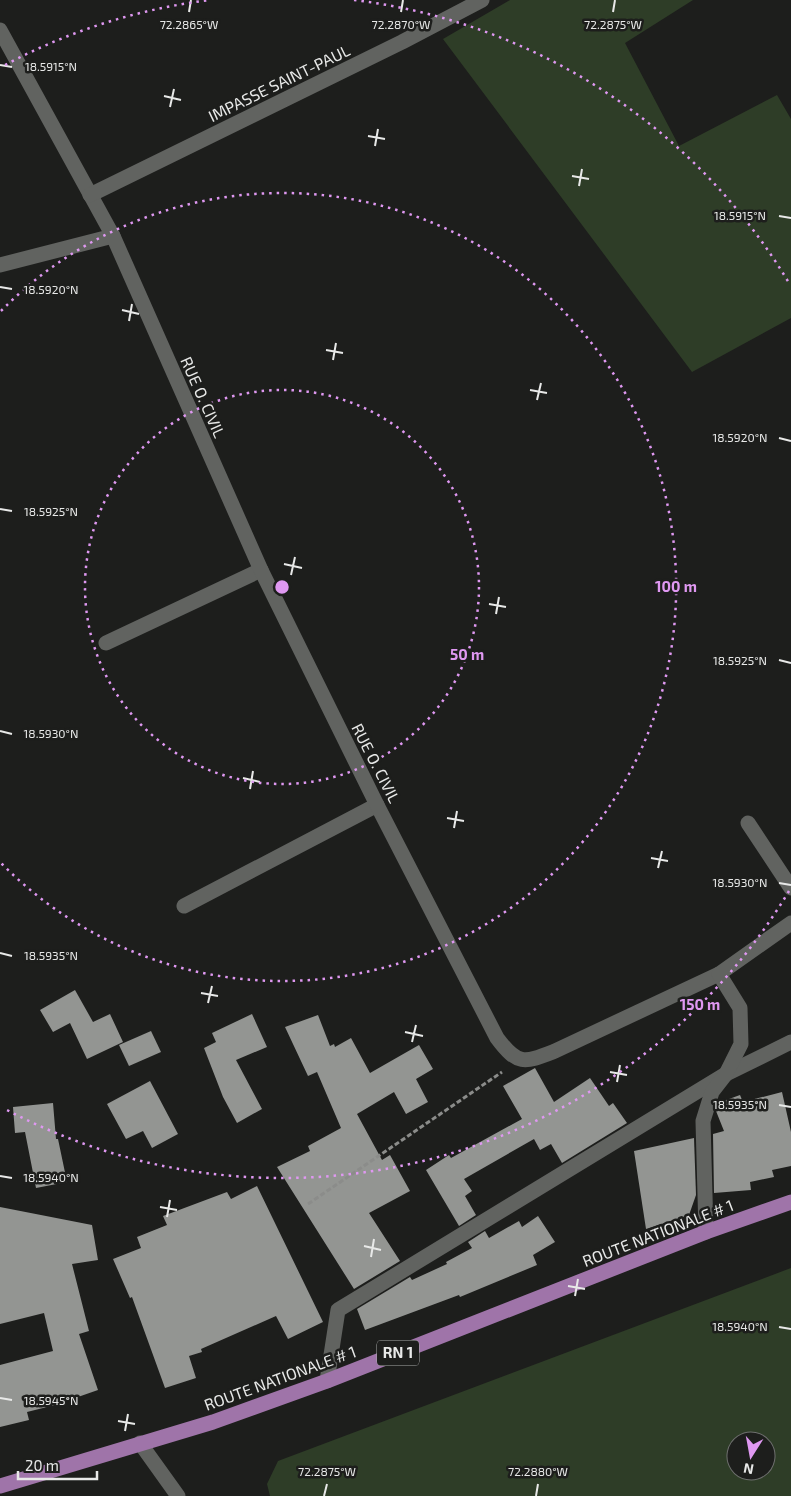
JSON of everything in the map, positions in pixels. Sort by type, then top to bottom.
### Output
[{"type":"main road","name":"ROUTE NATIONALE # 1","points":[[0,1486],[213,1422],[327,1381],[706,1232],[791,1202]]},
{"type":"street","name":"IMPASSE SAINT-PAUL","points":[[90,195],[402,42],[482,0]]},
{"type":"street","name":"RUE O. CIVIL","points":[[0,30],[113,236],[261,570],[378,806],[497,1038],[507,1051],[519,1060]]},
{"type":"street","points":[[0,265],[113,236]]},
{"type":"street","points":[[106,643],[261,570]]},
{"type":"street","points":[[184,906],[378,806]]},
{"type":"street","points":[[748,823],[791,888]]},
{"type":"street","points":[[519,1060],[536,1058],[555,1051],[719,974],[791,923]]},
{"type":"street","points":[[706,1232],[704,1121],[712,1092],[726,1074],[741,1044],[740,1008],[719,974]]},
{"type":"street","points":[[327,1381],[338,1310],[726,1074],[791,1042]]},
{"type":"street","points":[[140,1443],[178,1496]]},
{"type":"path","points":[[308,1204],[519,1060]]},
{"type":"green space","points":[[510,0],[693,0],[625,43],[679,146],[777,95],[791,119],[791,318],[692,372],[443,39]]},
{"type":"green space","points":[[791,1268],[791,1496],[270,1496],[267,1484],[278,1461]]},
{"type":"building","points":[[75,990],[93,1022],[110,1014],[123,1042],[87,1059],[70,1023],[53,1032],[40,1010]]},
{"type":"building","points":[[252,1014],[267,1047],[236,1060],[262,1109],[237,1123],[223,1097],[204,1048],[216,1042],[212,1033]]},
{"type":"building","points":[[318,1015],[330,1046],[334,1044],[335,1047],[351,1038],[370,1073],[419,1045],[433,1069],[416,1079],[428,1102],[406,1114],[394,1092],[357,1114],[382,1160],[390,1155],[410,1191],[369,1213],[400,1261],[354,1289],[277,1167],[310,1151],[308,1146],[341,1128],[317,1072],[308,1076],[285,1027]]},
{"type":"building","points":[[151,1031],[161,1052],[129,1066],[119,1045]]},
{"type":"building","points":[[535,1068],[554,1102],[590,1078],[609,1106],[613,1103],[627,1123],[562,1163],[551,1144],[540,1150],[534,1139],[464,1179],[472,1191],[465,1196],[476,1215],[459,1226],[426,1170],[449,1155],[451,1158],[522,1119],[503,1086]]},
{"type":"building","points":[[150,1081],[178,1134],[152,1148],[143,1131],[126,1139],[107,1104]]},
{"type":"building","points":[[782,1092],[791,1132],[791,1166],[772,1170],[774,1177],[750,1182],[751,1190],[714,1193],[713,1134],[724,1131],[716,1111],[718,1103],[740,1095],[743,1102]]},
{"type":"building","points":[[53,1103],[56,1139],[58,1139],[67,1182],[36,1188],[25,1132],[15,1133],[13,1107]]},
{"type":"building","points":[[694,1138],[696,1195],[689,1215],[646,1229],[634,1151]]},
{"type":"building","points":[[257,1186],[323,1322],[288,1339],[276,1316],[201,1349],[202,1352],[189,1356],[196,1378],[165,1388],[132,1297],[130,1298],[113,1259],[141,1248],[137,1237],[167,1225],[163,1216],[227,1192],[231,1199]]},
{"type":"building","points":[[0,1207],[92,1225],[98,1260],[72,1264],[89,1331],[79,1334],[98,1390],[55,1405],[27,1412],[29,1420],[0,1427],[0,1365],[53,1351],[44,1313],[0,1324]]},
{"type":"building","points":[[538,1216],[555,1242],[533,1255],[537,1265],[460,1297],[459,1295],[365,1330],[357,1309],[410,1277],[412,1280],[447,1264],[446,1262],[472,1248],[468,1242],[485,1231],[489,1238],[519,1221],[522,1227]]}]
